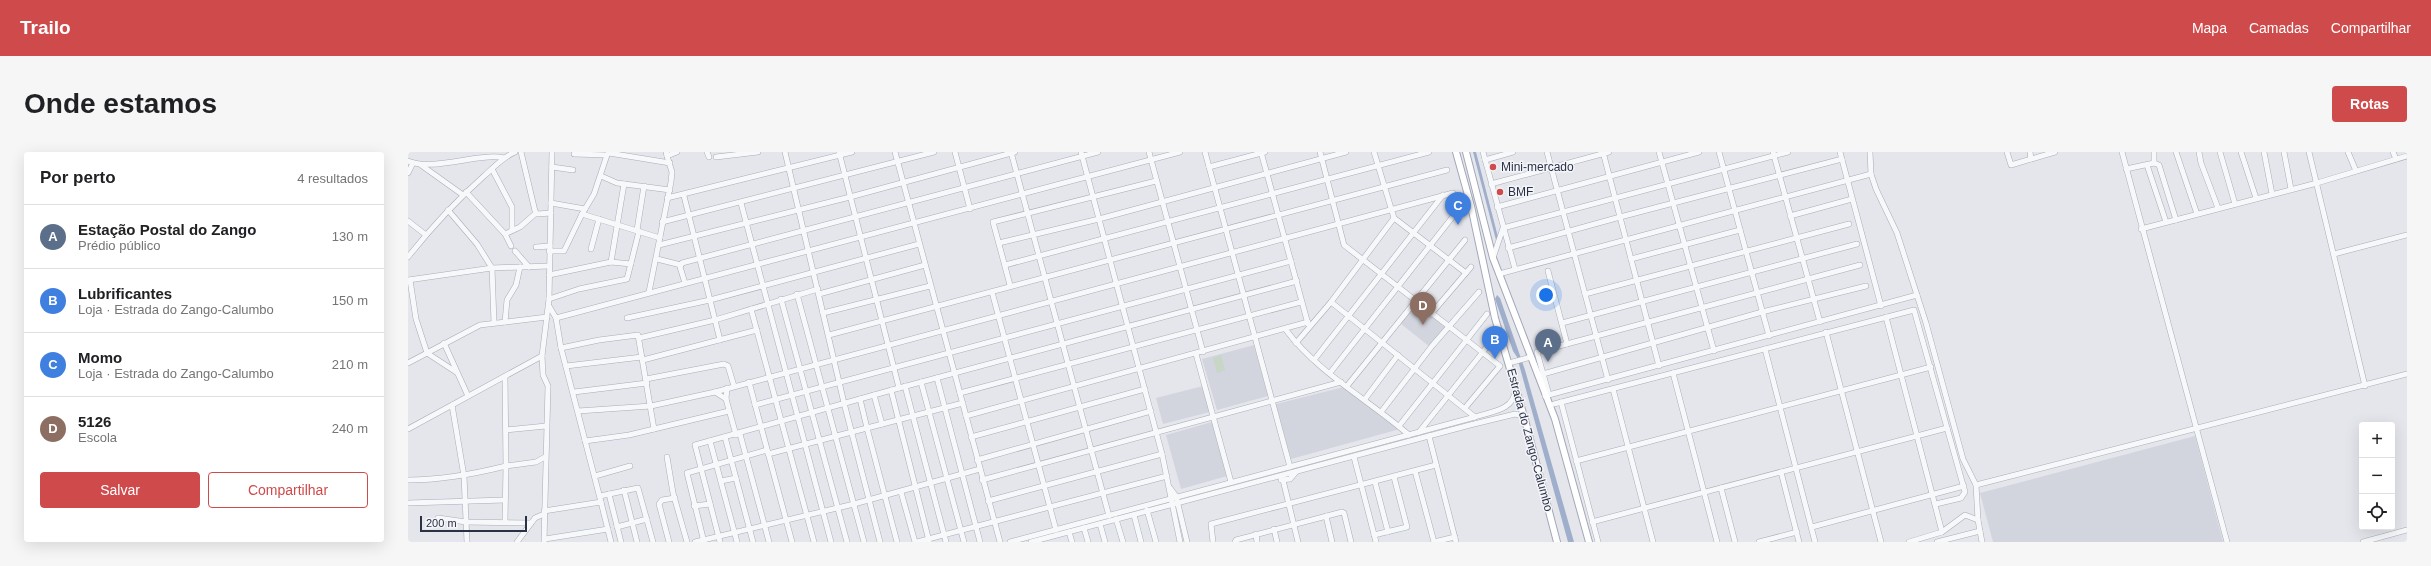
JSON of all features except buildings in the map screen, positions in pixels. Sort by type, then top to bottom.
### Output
[{"type":"main road","name":"Estrada do Zango-Calumbo","points":[[1456,152],[1471,206],[1495,318],[1525,420],[1557,542]]},
{"type":"main road","name":"Estrada do Zango-Calumbo","points":[[1466,152],[1493,258],[1547,396],[1562,442],[1589,542]]},
{"type":"street","points":[[408,256],[426,234],[465,193],[504,158],[513,152]]},
{"type":"street","points":[[521,152],[536,213]]},
{"type":"street","points":[[552,152],[549,306],[542,356],[543,375],[548,386],[544,468],[544,540],[608,529]]},
{"type":"street","points":[[648,292],[657,259],[662,222],[670,190],[672,172],[666,154],[677,152]]},
{"type":"street","points":[[716,157],[758,152]]},
{"type":"street","points":[[785,152],[792,189],[809,251],[851,432],[880,542]]},
{"type":"street","points":[[667,198],[684,196],[788,166],[852,152]]},
{"type":"street","points":[[895,152],[948,353],[963,403],[982,480],[1000,542]]},
{"type":"street","points":[[662,222],[741,203],[934,152]]},
{"type":"street","points":[[954,152],[970,209]]},
{"type":"street","points":[[659,245],[850,197],[1012,152],[1109,516]]},
{"type":"street","points":[[657,259],[681,264],[965,188],[1081,154],[1098,152]]},
{"type":"street","points":[[1149,152],[1203,352]]},
{"type":"street","points":[[556,318],[648,292],[1088,178],[1180,152]]},
{"type":"street","points":[[1205,152],[1290,467]]},
{"type":"street","points":[[1209,167],[1263,152],[1278,214],[1297,281],[1301,302],[1309,324]]},
{"type":"street","points":[[1320,152],[1344,245],[1431,314],[1449,326],[1500,366],[1465,408]]},
{"type":"street","points":[[999,243],[1034,236],[1099,219],[1346,152]]},
{"type":"street","points":[[1374,152],[1394,218],[1466,273]]},
{"type":"street","points":[[1005,265],[1429,152]]},
{"type":"street","points":[[1482,152],[1515,269]]},
{"type":"street","points":[[1485,160],[1514,152]]},
{"type":"street","points":[[1547,152],[1608,380]]},
{"type":"street","points":[[1491,184],[1610,152]]},
{"type":"street","points":[[1659,152],[1714,351]]},
{"type":"street","points":[[1497,207],[1699,152]]},
{"type":"street","points":[[1719,152],[1769,336]]},
{"type":"street","points":[[1503,228],[1774,154],[1788,152]]},
{"type":"street","points":[[1840,152],[1881,306]]},
{"type":"street","points":[[1870,152],[1871,174],[1876,189],[1892,218],[1917,295],[1963,459],[1976,485],[1978,520],[1982,542]]},
{"type":"street","points":[[2006,152],[2011,164],[2053,152]]},
{"type":"street","points":[[2030,152],[2031,159]]},
{"type":"street","points":[[2122,152],[2141,229],[2227,542]]},
{"type":"street","points":[[2154,152],[2154,163]]},
{"type":"street","points":[[2176,152],[2197,214]]},
{"type":"street","points":[[2199,152],[2201,163],[2218,208]]},
{"type":"street","points":[[2220,152],[2235,204]]},
{"type":"street","points":[[2241,152],[2256,198]]},
{"type":"street","points":[[2264,152],[2272,194]]},
{"type":"street","points":[[2284,152],[2291,189]]},
{"type":"street","points":[[2309,152],[2365,386]]},
{"type":"street","points":[[2348,152],[2356,171]]},
{"type":"street","points":[[2393,152],[2396,159]]},
{"type":"street","points":[[574,154],[607,155],[612,153],[670,163]]},
{"type":"street","points":[[1603,153],[1659,366]]},
{"type":"street","points":[[839,154],[899,388]]},
{"type":"street","points":[[1081,154],[1132,347],[1157,434],[1170,488],[1169,498],[1180,542]]},
{"type":"street","points":[[1774,154],[1820,322]]},
{"type":"street","points":[[536,247],[564,251],[601,176],[607,155]]},
{"type":"street","points":[[421,165],[495,156],[504,158]]},
{"type":"street","points":[[2141,229],[2317,183],[2407,156]]},
{"type":"street","points":[[1508,248],[1842,159]]},
{"type":"street","points":[[408,173],[411,162],[421,165],[465,193],[504,234],[511,246]]},
{"type":"street","points":[[2126,170],[2154,163],[2161,168],[2176,220]]},
{"type":"street","points":[[2147,164],[2166,222]]},
{"type":"street","points":[[552,167],[573,170]]},
{"type":"street","points":[[492,169],[512,206],[512,230]]},
{"type":"street","points":[[829,335],[882,320],[936,308],[992,292],[1010,285],[1110,260],[1447,170]]},
{"type":"street","points":[[1499,274],[1735,209],[1871,174]]},
{"type":"street","points":[[601,176],[613,182],[670,190]]},
{"type":"street","points":[[1010,285],[993,222],[1156,181]]},
{"type":"street","points":[[610,262],[624,184]]},
{"type":"street","points":[[549,299],[579,289],[627,280],[638,231],[644,186]]},
{"type":"street","points":[[578,411],[651,406],[715,392],[769,376],[943,332],[997,315],[1453,193]]},
{"type":"street","points":[[1314,360],[1443,195]]},
{"type":"street","points":[[684,196],[720,340]]},
{"type":"street","points":[[1790,216],[1852,199]]},
{"type":"street","points":[[551,203],[584,211],[599,219],[660,238]]},
{"type":"street","points":[[741,203],[762,287],[831,542]]},
{"type":"street","points":[[448,210],[477,244],[492,268],[494,323]]},
{"type":"street","points":[[1330,373],[1458,210]]},
{"type":"street","points":[[504,234],[520,227],[536,213],[551,213]]},
{"type":"street","points":[[1296,343],[1309,324],[1331,302],[1364,261],[1394,218]]},
{"type":"street","points":[[591,249],[599,219]]},
{"type":"street","points":[[408,221],[426,234]]},
{"type":"street","points":[[1585,294],[1849,224]]},
{"type":"street","points":[[1493,258],[1503,228]]},
{"type":"street","points":[[1631,259],[1740,230]]},
{"type":"street","points":[[2334,254],[2407,235]]},
{"type":"street","points":[[1347,386],[1448,259],[1465,240]]},
{"type":"street","points":[[627,318],[762,287],[919,244]]},
{"type":"street","points":[[1562,322],[1857,244]]},
{"type":"street","points":[[515,251],[529,266]]},
{"type":"street","points":[[755,405],[1291,261]]},
{"type":"street","points":[[549,275],[610,262],[631,264]]},
{"type":"street","points":[[681,264],[685,283]]},
{"type":"street","points":[[639,338],[715,320],[797,294],[818,292],[925,265]]},
{"type":"street","points":[[1860,265],[1537,352],[1547,396],[1917,295]]},
{"type":"street","points":[[456,372],[427,353],[416,319],[409,280],[492,268],[549,266]]},
{"type":"street","points":[[506,322],[507,300],[516,285],[520,267]]},
{"type":"street","points":[[1431,314],[1471,267]]},
{"type":"street","points":[[1548,271],[1567,344]]},
{"type":"street","points":[[720,542],[694,446],[762,428],[797,416],[891,390],[1297,281]]},
{"type":"street","points":[[824,313],[930,286]]},
{"type":"street","points":[[1543,374],[1601,356],[1762,312],[1866,286]]},
{"type":"street","points":[[992,292],[1008,359],[1056,530]]},
{"type":"street","points":[[1381,412],[1449,326],[1479,292]]},
{"type":"street","points":[[797,294],[864,542]]},
{"type":"street","points":[[782,299],[847,542]]},
{"type":"street","points":[[960,393],[1301,302]]},
{"type":"street","points":[[1331,302],[1475,417]]},
{"type":"street","points":[[549,306],[556,318],[566,366],[581,419],[585,441],[611,542]]},
{"type":"street","points":[[751,308],[814,542]]},
{"type":"street","points":[[1554,404],[1886,316],[1915,311],[1964,486],[1965,495],[1961,498],[1936,504]]},
{"type":"street","points":[[1399,426],[1487,314]]},
{"type":"street","points":[[1886,316],[1936,504],[1942,532]]},
{"type":"street","points":[[408,363],[475,327],[494,323],[547,317]]},
{"type":"street","points":[[966,416],[1020,400],[1309,324]]},
{"type":"street","points":[[566,366],[642,359],[756,330]]},
{"type":"street","points":[[1286,330],[1296,343],[1314,360],[1409,434]]},
{"type":"street","points":[[1826,332],[1882,542]]},
{"type":"street","points":[[562,348],[636,334],[639,338],[654,430]]},
{"type":"street","points":[[1420,432],[1494,338]]},
{"type":"street","points":[[444,343],[468,396]]},
{"type":"street","points":[[1765,349],[1815,542]]},
{"type":"street","points":[[1196,354],[1231,482]]},
{"type":"street","points":[[1365,399],[1398,355]]},
{"type":"street","points":[[408,429],[542,356]]},
{"type":"street","points":[[1509,363],[1531,357]]},
{"type":"street","points":[[574,392],[647,381],[724,364],[728,366],[734,386]]},
{"type":"street","points":[[1576,461],[1902,376],[1930,367]]},
{"type":"street","points":[[1674,373],[1717,542]]},
{"type":"street","points":[[1976,485],[2196,430],[2407,374]]},
{"type":"street","points":[[505,376],[505,522]]},
{"type":"street","points":[[937,378],[980,542]]},
{"type":"street","points":[[1010,542],[1109,516],[1176,496],[1475,417],[1503,408],[1511,403],[1515,395],[1514,381]]},
{"type":"street","points":[[749,382],[792,542]]},
{"type":"street","points":[[921,382],[964,542]]},
{"type":"street","points":[[982,480],[1157,434],[1341,382]]},
{"type":"street","points":[[906,386],[946,542]]},
{"type":"street","points":[[727,388],[726,399],[729,411],[747,456],[769,542]]},
{"type":"street","points":[[971,437],[1145,389]]},
{"type":"street","points":[[1613,389],[1653,542]]},
{"type":"street","points":[[891,390],[929,540]]},
{"type":"street","points":[[715,392],[726,399]]},
{"type":"street","points":[[874,395],[882,424]]},
{"type":"street","points":[[860,399],[897,542]]},
{"type":"street","points":[[1561,402],[1598,542]]},
{"type":"street","points":[[704,541],[686,474],[700,468],[747,456],[789,449],[963,403]]},
{"type":"street","points":[[452,405],[464,476],[467,542]]},
{"type":"street","points":[[581,419],[591,411]]},
{"type":"street","points":[[585,441],[654,430],[729,411]]},
{"type":"street","points":[[977,460],[1151,411]]},
{"type":"street","points":[[1031,542],[1040,541],[1148,510],[1515,414],[1523,416],[1525,420]]},
{"type":"street","points":[[506,430],[546,426]]},
{"type":"street","points":[[1592,522],[1947,428]]},
{"type":"street","points":[[1415,471],[1434,542],[1456,539],[1429,436]]},
{"type":"street","points":[[725,437],[752,542]]},
{"type":"street","points":[[710,441],[737,542]]},
{"type":"street","points":[[988,501],[1162,454]]},
{"type":"street","points":[[408,480],[429,480],[464,476],[506,466],[536,462],[545,457]]},
{"type":"street","points":[[1354,457],[1376,542]]},
{"type":"street","points":[[667,458],[675,498],[687,542]]},
{"type":"street","points":[[536,462],[544,468]]},
{"type":"street","points":[[1213,542],[1211,524],[1436,465]]},
{"type":"street","points":[[595,476],[630,466]]},
{"type":"street","points":[[696,542],[807,516],[980,470]]},
{"type":"street","points":[[1272,478],[1283,480],[1290,479],[1296,472]]},
{"type":"street","points":[[1781,472],[1799,542]]},
{"type":"street","points":[[901,492],[916,542],[929,540],[944,534],[1049,508],[1103,492],[1167,476]]},
{"type":"street","points":[[1374,535],[1407,527],[1394,477]]},
{"type":"street","points":[[721,481],[736,478]]},
{"type":"street","points":[[1283,480],[1298,542]]},
{"type":"street","points":[[1375,482],[1388,532]]},
{"type":"street","points":[[1812,528],[1933,496],[1964,486]]},
{"type":"street","points":[[1170,488],[1176,496],[1187,542]]},
{"type":"street","points":[[1721,488],[1735,542]]},
{"type":"street","points":[[600,496],[624,490],[639,489],[654,542]]},
{"type":"street","points":[[624,490],[637,542]]},
{"type":"street","points":[[609,494],[620,542]]},
{"type":"street","points":[[669,542],[659,504],[662,500],[675,498]]},
{"type":"street","points":[[408,503],[505,500]]},
{"type":"street","points":[[518,542],[537,516],[544,512],[601,502]]},
{"type":"street","points":[[694,506],[710,504]]},
{"type":"street","points":[[1148,510],[1156,542]]},
{"type":"street","points":[[1235,542],[1256,534],[1326,516],[1344,513],[1352,542]]},
{"type":"street","points":[[1134,515],[1141,542]]},
{"type":"street","points":[[1909,542],[1942,532],[1965,515],[1978,520]]},
{"type":"street","points":[[1326,516],[1332,542]]},
{"type":"street","points":[[438,518],[466,522],[531,524]]},
{"type":"street","points":[[617,527],[647,519]]},
{"type":"street","points":[[1116,519],[1123,542]]},
{"type":"street","points":[[1100,524],[1105,542]]},
{"type":"street","points":[[1084,528],[1088,542]]},
{"type":"street","points":[[1274,530],[1277,542]]},
{"type":"street","points":[[2363,542],[2407,530]]},
{"type":"street","points":[[1937,542],[1946,541],[1980,531]]},
{"type":"street","points":[[1069,532],[1072,542]]},
{"type":"street","points":[[1759,542],[1797,532]]},
{"type":"street","points":[[1256,534],[1258,542]]},
{"type":"street","points":[[1055,536],[1056,542]]},
{"type":"shaded area","points":[[1415,303],[1445,327],[1430,347],[1400,323]]},
{"type":"shaded area","points":[[1254,345],[1268,396],[1217,410],[1202,359]]},
{"type":"shaded area","points":[[1203,386],[1210,412],[1163,424],[1156,398]]},
{"type":"shaded area","points":[[1344,387],[1400,429],[1291,459],[1276,404]]},
{"type":"shaded area","points":[[1212,422],[1227,476],[1181,489],[1166,435]]},
{"type":"shaded area","points":[[2195,436],[2223,542],[1993,542],[1980,493]]},
{"type":"green space","points":[[1221,355],[1225,370],[1217,373],[1213,358]]},
{"type":"water","points":[[1473,152],[1476,152],[1498,237],[1496,240]]},
{"type":"water","points":[[1497,295],[1500,298],[1525,370],[1574,542],[1568,542],[1517,357],[1513,351],[1495,299]]},
{"type":"place","name":"Mini-mercado","points":[[1493,167]]},
{"type":"place","name":"BMF","points":[[1500,192]]},
{"type":"place","name":"Momo","points":[[1458,225]]},
{"type":"place","name":"5126","points":[[1423,325]]},
{"type":"place","name":"Lubrificantes","points":[[1495,359]]},
{"type":"place","name":"Estação Postal do Zango","points":[[1548,362]]}]
